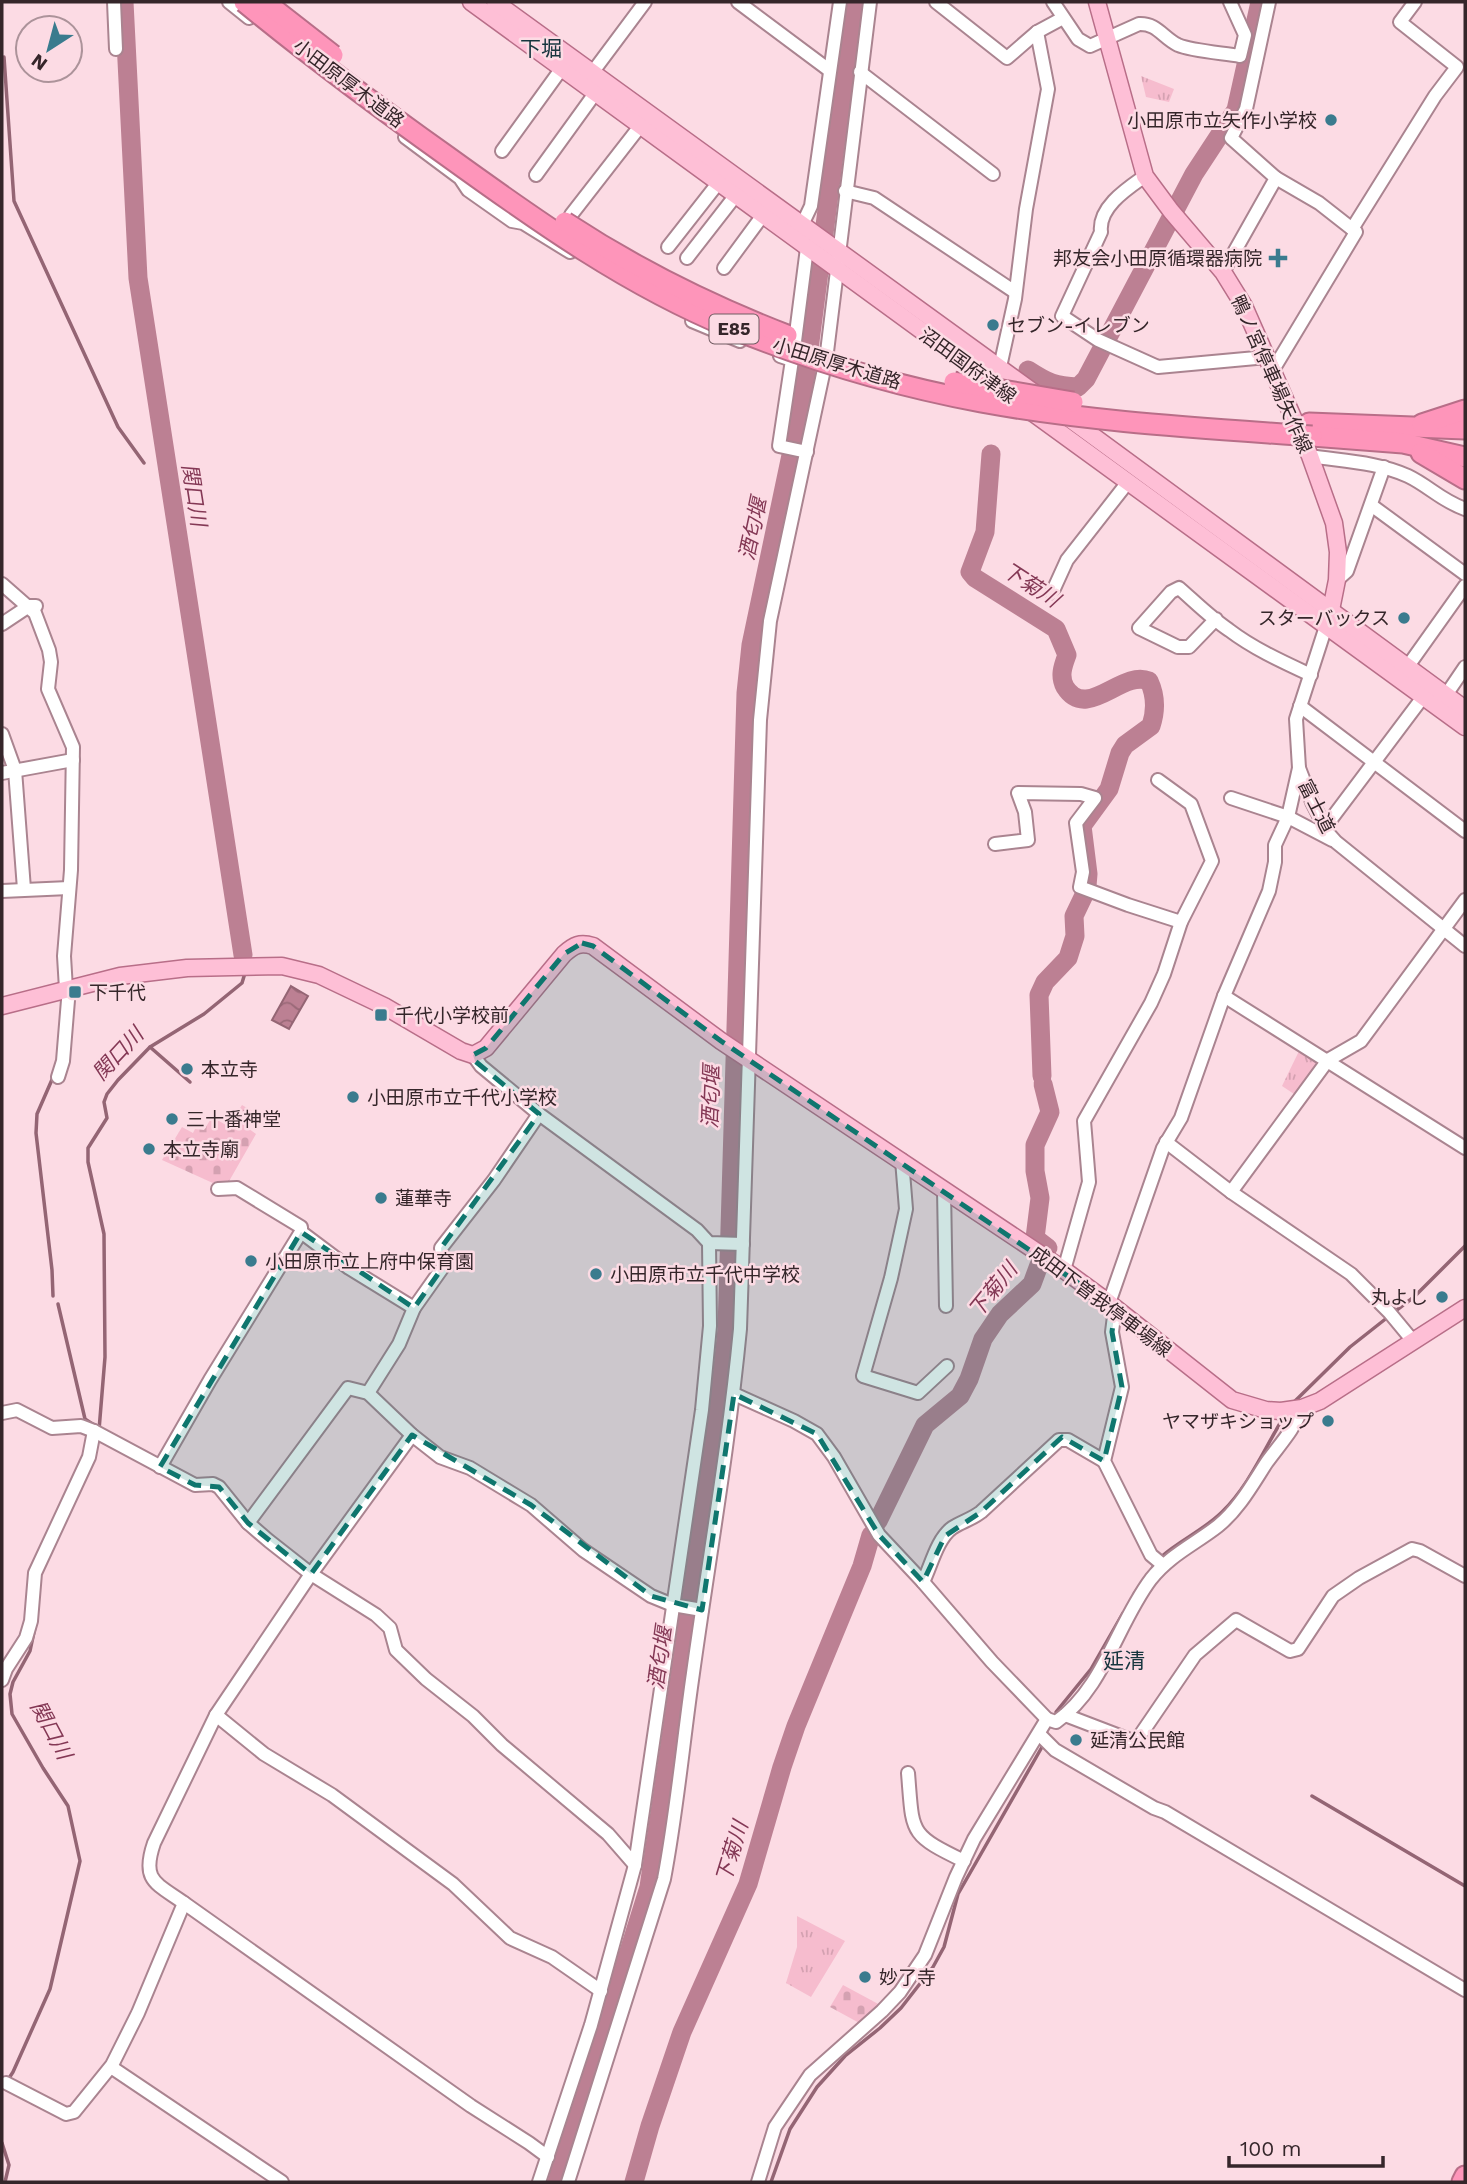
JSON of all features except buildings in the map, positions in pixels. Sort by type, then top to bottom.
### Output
[{"type":"highway","name":"小田原厚木道路","points":[[244,2],[374,103],[517,207],[588,254],[652,290],[730,328],[788,350],[859,372],[981,402],[1078,416],[1407,436],[1465,429]]},
{"type":"highway","name":"小田原厚木道路","points":[[265,2],[381,92],[525,197],[596,243],[669,284],[735,315],[790,337],[866,361],[980,388],[1080,403],[1311,430]]},
{"type":"highway","name":"小田原厚木道路","points":[[1407,436],[1465,410]]},
{"type":"highway","name":"小田原厚木道路","points":[[1407,436],[1465,457]]},
{"type":"highway","name":"小田原厚木道路","points":[[1407,436],[1465,479]]},
{"type":"highway","points":[[1462,2182],[1465,2176]]},
{"type":"main road","name":"沼田国府津線","points":[[471,2],[810,250],[835,259],[1000,367],[1465,709]]},
{"type":"main road","name":"沼田国府津線","points":[[495,2],[802,225],[835,259],[1128,482],[1465,727]]},
{"type":"main road","name":"鴨ノ宮停車場矢作線","points":[[1097,2],[1145,176],[1223,272],[1244,306],[1310,456],[1334,523],[1338,552],[1337,580],[1331,610]]},
{"type":"main road","name":"成田下曽我停車場線","points":[[473,1055],[486,1048],[564,954],[574,945],[582,943],[593,946],[722,1041],[1064,1270],[1232,1400],[1266,1410],[1301,1408],[1320,1401],[1465,1308]]},
{"type":"main road","points":[[2,1006],[120,976],[187,968],[282,966],[319,975],[384,1006],[461,1051],[473,1055]]},
{"type":"street","points":[[114,2],[116,49]]},
{"type":"street","points":[[229,2],[460,178],[468,190],[512,221],[523,223],[651,301],[720,334],[792,360]]},
{"type":"street","points":[[592,73],[645,2]]},
{"type":"street","points":[[738,2],[829,70]]},
{"type":"street","points":[[802,225],[811,206],[840,2]]},
{"type":"street","points":[[568,2182],[664,1879],[673,1833],[734,1394],[740,1329],[760,720],[765,663],[770,621],[826,360],[835,259],[870,2]]},
{"type":"street","points":[[936,2],[1007,58],[1037,32],[1063,18]]},
{"type":"street","points":[[1053,2],[1078,39],[1090,46],[1139,24],[1146,24],[1178,45],[1240,56],[1245,36],[1230,2]]},
{"type":"street","points":[[1145,176],[1116,198],[1103,217],[1101,232],[1062,316],[1098,340],[1158,367],[1270,363],[1356,232],[1319,203],[1276,178],[1231,138],[1247,109],[1269,2]]},
{"type":"street","points":[[1352,229],[1435,96],[1457,67],[1400,22],[1415,2]]},
{"type":"street","points":[[1000,367],[1048,89],[1037,32]]},
{"type":"street","points":[[502,151],[562,68]]},
{"type":"street","points":[[860,72],[993,174]]},
{"type":"street","points":[[536,175],[596,92]]},
{"type":"street","points":[[571,215],[641,125]]},
{"type":"street","points":[[1223,272],[1276,178]]},
{"type":"street","points":[[668,247],[719,182]]},
{"type":"street","points":[[845,191],[874,198],[1015,292]]},
{"type":"street","points":[[687,258],[736,195]]},
{"type":"street","points":[[724,268],[763,215]]},
{"type":"street","points":[[807,452],[779,446],[810,250]]},
{"type":"street","points":[[1310,456],[1384,467],[1410,477],[1446,502],[1465,509]]},
{"type":"street","points":[[1337,580],[1347,571],[1384,467]]},
{"type":"street","points":[[1052,593],[1067,560],[1128,482]]},
{"type":"street","points":[[1371,505],[1465,575]]},
{"type":"street","points":[[2,584],[33,606],[49,650],[51,662],[48,689],[73,747],[64,956],[67,989],[63,1061],[58,1077]]},
{"type":"street","points":[[1408,666],[1465,586]]},
{"type":"street","points":[[1216,619],[1189,647],[1178,646],[1139,628],[1171,592],[1179,588],[1216,619],[1263,652],[1311,675]]},
{"type":"street","points":[[2,624],[33,606]]},
{"type":"street","name":"富士道","points":[[1331,610],[1296,719],[1299,768],[1312,802],[1336,842],[1465,946]]},
{"type":"street","points":[[1446,695],[1465,667]]},
{"type":"street","points":[[1325,826],[1423,697]]},
{"type":"street","points":[[1300,706],[1465,831]]},
{"type":"street","points":[[2,734],[15,770],[24,890]]},
{"type":"street","points":[[2,772],[73,760]]},
{"type":"street","points":[[1104,1461],[1122,1387],[1114,1352],[1112,1305],[1140,1209],[1166,1142],[1181,1118],[1224,996],[1269,891],[1275,862],[1275,845],[1288,817],[1299,768]]},
{"type":"street","points":[[1064,1270],[1089,1182],[1084,1121],[1151,1003],[1164,974],[1181,922],[1212,861],[1191,804],[1158,780]]},
{"type":"street","points":[[995,844],[1028,840],[1027,819],[1018,793],[1082,794],[1095,798],[1076,823],[1083,872],[1080,887],[1181,922]]},
{"type":"street","points":[[1231,798],[1288,817],[1336,842]]},
{"type":"street","points":[[2,891],[69,888]]},
{"type":"street","points":[[1231,1192],[1328,1060],[1361,1041],[1465,900]]},
{"type":"street","points":[[1224,996],[1465,1148]]},
{"type":"street","points":[[473,1055],[481,1066],[539,1114],[713,1243],[743,1244]]},
{"type":"street","points":[[368,1393],[399,1344],[414,1308],[443,1268],[441,1248],[494,1180],[539,1114]]},
{"type":"street","points":[[1166,1142],[1231,1192],[1351,1274],[1413,1341]]},
{"type":"street","points":[[902,1160],[906,1209],[891,1278],[863,1376],[918,1393],[947,1366]]},
{"type":"street","points":[[160,1467],[301,1232],[301,1227],[237,1188],[218,1189]]},
{"type":"street","points":[[944,1189],[946,1306]]},
{"type":"street","points":[[301,1232],[349,1268],[414,1308]]},
{"type":"street","points":[[539,2182],[601,1991],[635,1865],[705,1382],[713,1243]]},
{"type":"street","points":[[248,1523],[348,1388],[368,1393],[412,1435],[440,1457],[470,1468],[531,1505],[583,1550],[651,1596],[673,1605],[702,1611]]},
{"type":"street","points":[[734,1394],[817,1434],[834,1457],[879,1535],[992,1662],[1047,1719],[1056,1722],[1065,1715],[1099,1672],[1159,1562],[1216,1527],[1238,1507],[1268,1461],[1295,1427],[1301,1408]]},
{"type":"street","points":[[2,1413],[18,1410],[52,1428],[81,1426],[195,1485],[214,1484],[219,1487],[248,1523],[311,1574],[376,1615],[390,1628],[396,1650],[426,1679],[473,1716],[502,1745],[608,1834],[635,1865]]},
{"type":"street","points":[[2,1680],[26,1638],[31,1621],[35,1573],[98,1433]]},
{"type":"street","points":[[412,1435],[311,1574],[216,1715],[154,1843],[148,1864],[155,1882],[471,2106],[548,2157]]},
{"type":"street","points":[[923,1582],[945,1535],[953,1527],[981,1512],[1059,1440],[1068,1440],[1104,1461],[1151,1555],[1159,1562]]},
{"type":"street","points":[[1065,1715],[1133,1741],[1137,1740],[1195,1655],[1236,1620],[1290,1651],[1298,1649],[1333,1596],[1359,1578],[1412,1549],[1465,1576]]},
{"type":"street","points":[[216,1715],[264,1754],[332,1795],[453,1884],[510,1938],[552,1957],[601,1991]]},
{"type":"street","points":[[758,2182],[775,2127],[810,2075],[882,2011],[900,1992],[925,1955],[974,1839],[1047,1719]]},
{"type":"street","points":[[1039,1734],[1055,1750],[1153,1808],[1166,1812],[1465,1990]]},
{"type":"street","points":[[908,1773],[912,1816],[917,1832],[927,1842],[964,1861]]},
{"type":"street","points":[[6,2083],[66,2114],[74,2112],[111,2067],[138,2013],[184,1903]]},
{"type":"street","points":[[111,2067],[282,2182]]},
{"type":"highlighted area","points":[[582,943],[593,946],[721,1041],[1115,1308],[1112,1332],[1122,1387],[1104,1461],[1062,1437],[981,1512],[945,1536],[923,1582],[879,1535],[817,1434],[734,1394],[702,1610],[651,1596],[531,1505],[412,1435],[311,1574],[248,1523],[219,1487],[195,1485],[160,1467],[301,1232],[414,1308],[443,1267],[441,1248],[539,1114],[475,1061],[473,1055],[486,1048],[564,954]]},
{"type":"green space","points":[[1141,76],[1174,89],[1169,102],[1146,97]]},
{"type":"green space","points":[[1300,1049],[1321,1062],[1297,1096],[1282,1086]]},
{"type":"green space","points":[[242,1105],[254,1112],[245,1126],[256,1134],[228,1183],[215,1184],[162,1160],[182,1127],[193,1133],[195,1129],[204,1130],[212,1117],[226,1125]]},
{"type":"green space","points":[[797,1916],[845,1941],[811,1997],[786,1983],[797,1947]]},
{"type":"green space","points":[[843,1985],[882,2006],[863,2025],[830,2007]]},
{"type":"water","points":[[291,986],[308,996],[289,1029],[272,1020]]},
{"type":"waterway","name":"関口川","points":[[124,2],[138,278],[243,955]]},
{"type":"waterway","name":"酒匂堰","points":[[557,2182],[649,1887],[718,1416],[727,1329],[746,693],[751,645],[802,403],[854,2]]},
{"type":"waterway","name":"下菊川","points":[[1028,370],[1047,381],[1063,386],[1078,387],[1086,379],[1194,174],[1236,110],[1260,2]]},
{"type":"waterway","points":[[4,57],[14,201],[118,427],[144,463]]},
{"type":"waterway","name":"下菊川","points":[[991,454],[985,532],[970,572],[975,578],[1056,629],[1067,655],[1062,671],[1063,683],[1074,696],[1084,699],[1094,697],[1139,679],[1149,681],[1153,692],[1151,726],[1125,745],[1109,789],[1082,826],[1087,886]]},
{"type":"waterway","name":"下菊川","points":[[1042,1076],[1039,995],[1045,982],[1068,958],[1075,936],[1074,916],[1085,893]]},
{"type":"waterway","name":"関口川","points":[[99,1430],[105,1357],[104,1234],[88,1162],[88,1148],[107,1118],[104,1102],[118,1080],[150,1047],[204,1014],[242,983],[245,973]]},
{"type":"waterway","points":[[150,1047],[190,1082]]},
{"type":"waterway","points":[[53,1296],[36,1133],[37,1114],[54,1075]]},
{"type":"waterway","name":"下菊川","points":[[1043,1084],[1050,1112],[1035,1145],[1035,1171],[1040,1198],[1035,1238],[1048,1248]]},
{"type":"waterway","points":[[1394,1312],[1414,1297],[1465,1246]]},
{"type":"waterway","name":"下菊川","points":[[878,1521],[925,1425],[960,1396],[983,1339],[1000,1314],[1032,1284],[1039,1265]]},
{"type":"waterway","points":[[58,1304],[85,1419],[94,1425]]},
{"type":"waterway","points":[[1293,1403],[1350,1347],[1388,1317]]},
{"type":"waterway","points":[[1161,1557],[1208,1524],[1232,1502],[1285,1415]]},
{"type":"waterway","name":"下菊川","points":[[634,2182],[682,2032],[748,1884],[796,1726],[862,1566],[871,1535]]},
{"type":"waterway","points":[[1134,1594],[1156,1563]]},
{"type":"waterway","points":[[1056,1712],[1091,1669],[1123,1613]]},
{"type":"waterway","name":"関口川","points":[[2,2089],[13,2072],[50,1989],[80,1861],[68,1806],[12,1714],[10,1694],[13,1682],[30,1651],[37,1618]]},
{"type":"waterway","points":[[771,2182],[790,2129],[817,2087],[845,2056],[901,2008],[933,1967],[944,1947],[958,1894],[1042,1747]]},
{"type":"waterway","points":[[1312,1796],[1465,1886]]},
{"type":"waterway","name":"関口川","points":[[2,2143],[9,2165],[5,2182]]},
{"type":"place","name":"小田原市立矢作小学校","points":[[1331,120]]},
{"type":"place","name":"邦友会小田原循環器病院","points":[[1278,258]]},
{"type":"place","name":"セブン-イレブン","points":[[993,325]]},
{"type":"place","name":"スターバックス","points":[[1404,618]]},
{"type":"place","name":"下千代","points":[[75,992]]},
{"type":"place","name":"千代小学校前","points":[[381,1015]]},
{"type":"place","name":"本立寺","points":[[187,1069]]},
{"type":"place","name":"小田原市立千代小学校","points":[[353,1097]]},
{"type":"place","name":"三十番神堂","points":[[172,1119]]},
{"type":"place","name":"本立寺廟","points":[[149,1149]]},
{"type":"place","name":"蓮華寺","points":[[381,1198]]},
{"type":"place","name":"小田原市立上府中保育園","points":[[251,1261]]},
{"type":"place","name":"小田原市立千代中学校","points":[[596,1274]]},
{"type":"place","name":"丸よし","points":[[1442,1297]]},
{"type":"place","name":"ヤマザキショップ","points":[[1328,1421]]},
{"type":"place","name":"延清公民館","points":[[1076,1740]]},
{"type":"place","name":"妙了寺","points":[[865,1977]]},
{"type":"district","name":"下堀","points":[[541,49]]},
{"type":"district","name":"延清","points":[[1124,1661]]}]
